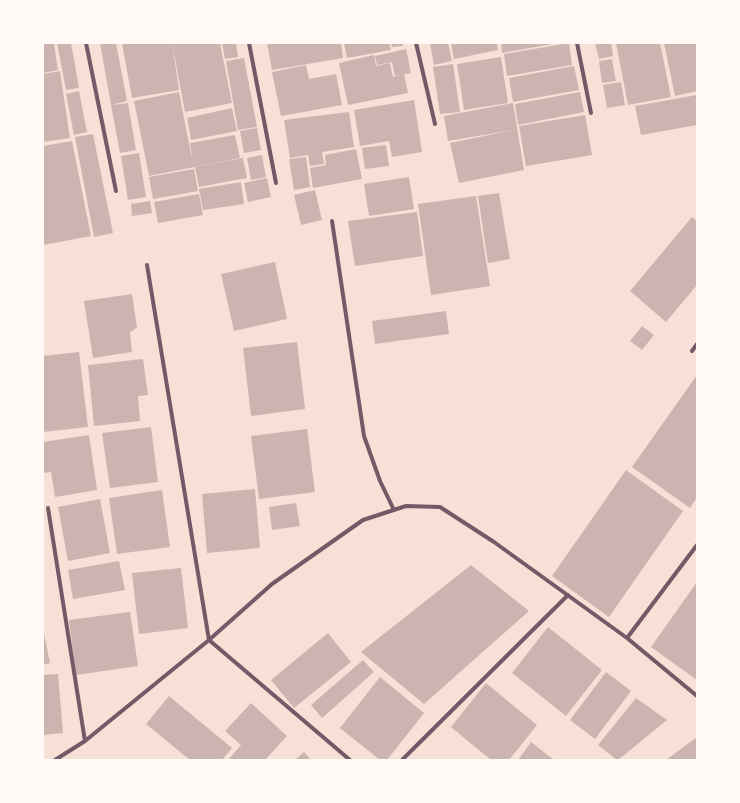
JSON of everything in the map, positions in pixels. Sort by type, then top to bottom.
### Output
[{"type":"street","points":[[86,43],[116,191]]},
{"type":"street","points":[[249,43],[276,183]]},
{"type":"street","points":[[416,43],[435,124]]},
{"type":"street","points":[[577,43],[591,113]]},
{"type":"street","points":[[332,221],[364,436],[380,481],[394,510]]},
{"type":"street","points":[[147,264],[209,640],[350,760]]},
{"type":"street","points":[[692,351],[697,344]]},
{"type":"street","points":[[56,760],[85,741],[209,640],[272,584],[363,520],[406,506],[440,507],[494,542],[627,638],[697,696]]},
{"type":"street","points":[[48,508],[85,741]]},
{"type":"street","points":[[627,638],[697,545]]},
{"type":"street","points":[[402,760],[568,595]]},
{"type":"building","points":[[43,43],[54,43],[58,70],[43,73]]},
{"type":"building","points":[[57,43],[71,43],[79,88],[66,90]]},
{"type":"building","points":[[100,43],[116,43],[127,101],[111,105]]},
{"type":"building","points":[[122,43],[172,43],[179,90],[132,98]]},
{"type":"building","points":[[172,43],[220,43],[232,103],[185,112]]},
{"type":"building","points":[[222,43],[236,43],[238,57],[225,59]]},
{"type":"building","points":[[267,43],[341,43],[343,58],[272,70]]},
{"type":"building","points":[[344,43],[389,43],[391,50],[347,58]]},
{"type":"building","points":[[391,43],[403,43],[403,46],[392,47]]},
{"type":"building","points":[[430,43],[448,43],[452,61],[434,65]]},
{"type":"building","points":[[451,43],[497,43],[498,50],[454,59]]},
{"type":"building","points":[[501,43],[553,43],[553,44],[502,53]]},
{"type":"building","points":[[569,43],[572,65],[507,76],[504,54]]},
{"type":"building","points":[[595,43],[611,43],[613,56],[599,59]]},
{"type":"building","points":[[616,43],[660,43],[671,97],[628,105]]},
{"type":"building","points":[[664,43],[697,43],[697,91],[675,96]]},
{"type":"building","points":[[406,49],[411,73],[395,76],[392,62],[377,65],[375,56]]},
{"type":"building","points":[[374,55],[376,66],[390,63],[393,77],[404,74],[408,93],[348,105],[339,63]]},
{"type":"building","points":[[501,57],[508,103],[464,110],[457,64]]},
{"type":"building","points":[[244,58],[257,127],[238,130],[226,61]]},
{"type":"building","points":[[612,59],[616,81],[602,83],[599,61]]},
{"type":"building","points":[[453,64],[460,112],[440,114],[433,67]]},
{"type":"building","points":[[306,65],[309,79],[336,74],[342,105],[281,116],[272,72]]},
{"type":"building","points":[[574,66],[579,90],[513,102],[509,78]]},
{"type":"building","points":[[60,71],[70,138],[43,142],[43,74]]},
{"type":"building","points":[[621,82],[625,105],[607,108],[603,85]]},
{"type":"building","points":[[79,91],[87,132],[74,135],[66,94]]},
{"type":"building","points":[[179,92],[193,164],[190,143],[235,135],[240,158],[149,176],[134,101]]},
{"type":"building","points":[[580,92],[584,112],[518,125],[515,104]]},
{"type":"building","points":[[697,95],[697,125],[641,135],[635,106]]},
{"type":"building","points":[[414,100],[422,152],[392,157],[389,141],[360,146],[354,110]]},
{"type":"building","points":[[128,103],[136,150],[120,153],[111,105]]},
{"type":"building","points":[[513,103],[524,170],[459,183],[450,143],[513,130],[448,141],[444,116]]},
{"type":"building","points":[[232,108],[237,131],[191,140],[187,118]]},
{"type":"building","points":[[349,112],[354,147],[322,152],[324,164],[310,166],[308,155],[290,158],[284,120]]},
{"type":"building","points":[[585,115],[592,155],[526,166],[519,126]]},
{"type":"building","points":[[257,128],[261,150],[244,153],[240,131]]},
{"type":"building","points":[[93,134],[113,233],[94,237],[75,137]]},
{"type":"building","points":[[72,141],[91,236],[43,245],[43,146]]},
{"type":"building","points":[[386,145],[389,166],[365,169],[362,148]]},
{"type":"building","points":[[356,149],[362,179],[313,188],[310,168],[326,165],[325,155]]},
{"type":"building","points":[[139,153],[146,197],[128,200],[121,156]]},
{"type":"building","points":[[262,155],[266,177],[251,180],[247,158]]},
{"type":"building","points":[[306,157],[310,187],[294,190],[289,159]]},
{"type":"building","points":[[243,158],[247,178],[199,187],[195,167]]},
{"type":"building","points":[[194,169],[198,191],[153,199],[149,177]]},
{"type":"building","points":[[409,177],[414,209],[369,216],[364,184]]},
{"type":"building","points":[[267,178],[271,197],[248,202],[244,183]]},
{"type":"building","points":[[241,182],[244,204],[203,210],[199,189]]},
{"type":"building","points":[[315,190],[322,220],[301,225],[294,195]]},
{"type":"building","points":[[499,193],[510,259],[488,263],[478,196]]},
{"type":"building","points":[[199,194],[203,215],[158,223],[154,202]]},
{"type":"building","points":[[476,196],[490,286],[431,295],[418,204]]},
{"type":"building","points":[[150,201],[152,213],[132,216],[131,204]]},
{"type":"building","points":[[417,212],[423,256],[355,266],[348,221]]},
{"type":"building","points":[[692,217],[697,221],[697,285],[666,322],[630,291]]},
{"type":"building","points":[[275,262],[287,319],[234,331],[221,274]]},
{"type":"building","points":[[132,294],[137,328],[130,332],[132,352],[93,358],[84,301]]},
{"type":"building","points":[[446,311],[449,334],[375,344],[372,321]]},
{"type":"building","points":[[642,326],[654,335],[642,350],[630,341]]},
{"type":"building","points":[[297,342],[305,409],[251,416],[243,348]]},
{"type":"building","points":[[79,352],[88,427],[43,432],[43,356]]},
{"type":"building","points":[[143,359],[148,395],[138,396],[140,421],[94,426],[88,365]]},
{"type":"building","points":[[697,375],[697,497],[690,508],[632,467]]},
{"type":"building","points":[[151,427],[158,482],[110,488],[102,433]]},
{"type":"building","points":[[307,429],[315,492],[259,499],[251,436]]},
{"type":"building","points":[[89,435],[97,490],[55,497],[51,472],[43,473],[43,442]]},
{"type":"building","points":[[626,470],[683,511],[609,617],[552,576]]},
{"type":"building","points":[[255,489],[260,548],[207,553],[202,494]]},
{"type":"building","points":[[162,490],[170,547],[117,554],[109,498]]},
{"type":"building","points":[[100,499],[110,553],[68,561],[58,507]]},
{"type":"building","points":[[296,503],[300,526],[272,530],[269,507]]},
{"type":"building","points":[[119,561],[125,590],[73,599],[68,570]]},
{"type":"building","points":[[471,565],[529,611],[424,704],[361,652]]},
{"type":"building","points":[[181,568],[188,628],[139,634],[132,573]]},
{"type":"building","points":[[697,582],[697,680],[651,647]]},
{"type":"building","points":[[130,612],[138,666],[76,675],[69,620]]},
{"type":"building","points":[[548,627],[602,670],[566,716],[512,673]]},
{"type":"building","points":[[43,628],[50,663],[43,665]]},
{"type":"building","points":[[328,633],[351,662],[294,708],[271,680]]},
{"type":"building","points":[[363,660],[374,672],[322,718],[311,705]]},
{"type":"building","points":[[606,672],[631,691],[595,739],[570,720]]},
{"type":"building","points":[[58,674],[63,733],[43,735],[43,675]]},
{"type":"building","points":[[380,677],[424,713],[387,760],[380,760],[340,728]]},
{"type":"building","points":[[486,683],[537,725],[509,760],[491,760],[451,727]]},
{"type":"building","points":[[169,696],[232,748],[222,760],[190,760],[146,724]]},
{"type":"building","points":[[636,698],[667,720],[617,760],[598,745]]},
{"type":"building","points":[[251,703],[287,736],[265,760],[228,760],[241,745],[225,731]]},
{"type":"building","points":[[697,737],[697,760],[666,760]]},
{"type":"building","points":[[531,742],[554,760],[518,760]]},
{"type":"building","points":[[304,752],[311,760],[295,760]]}]
